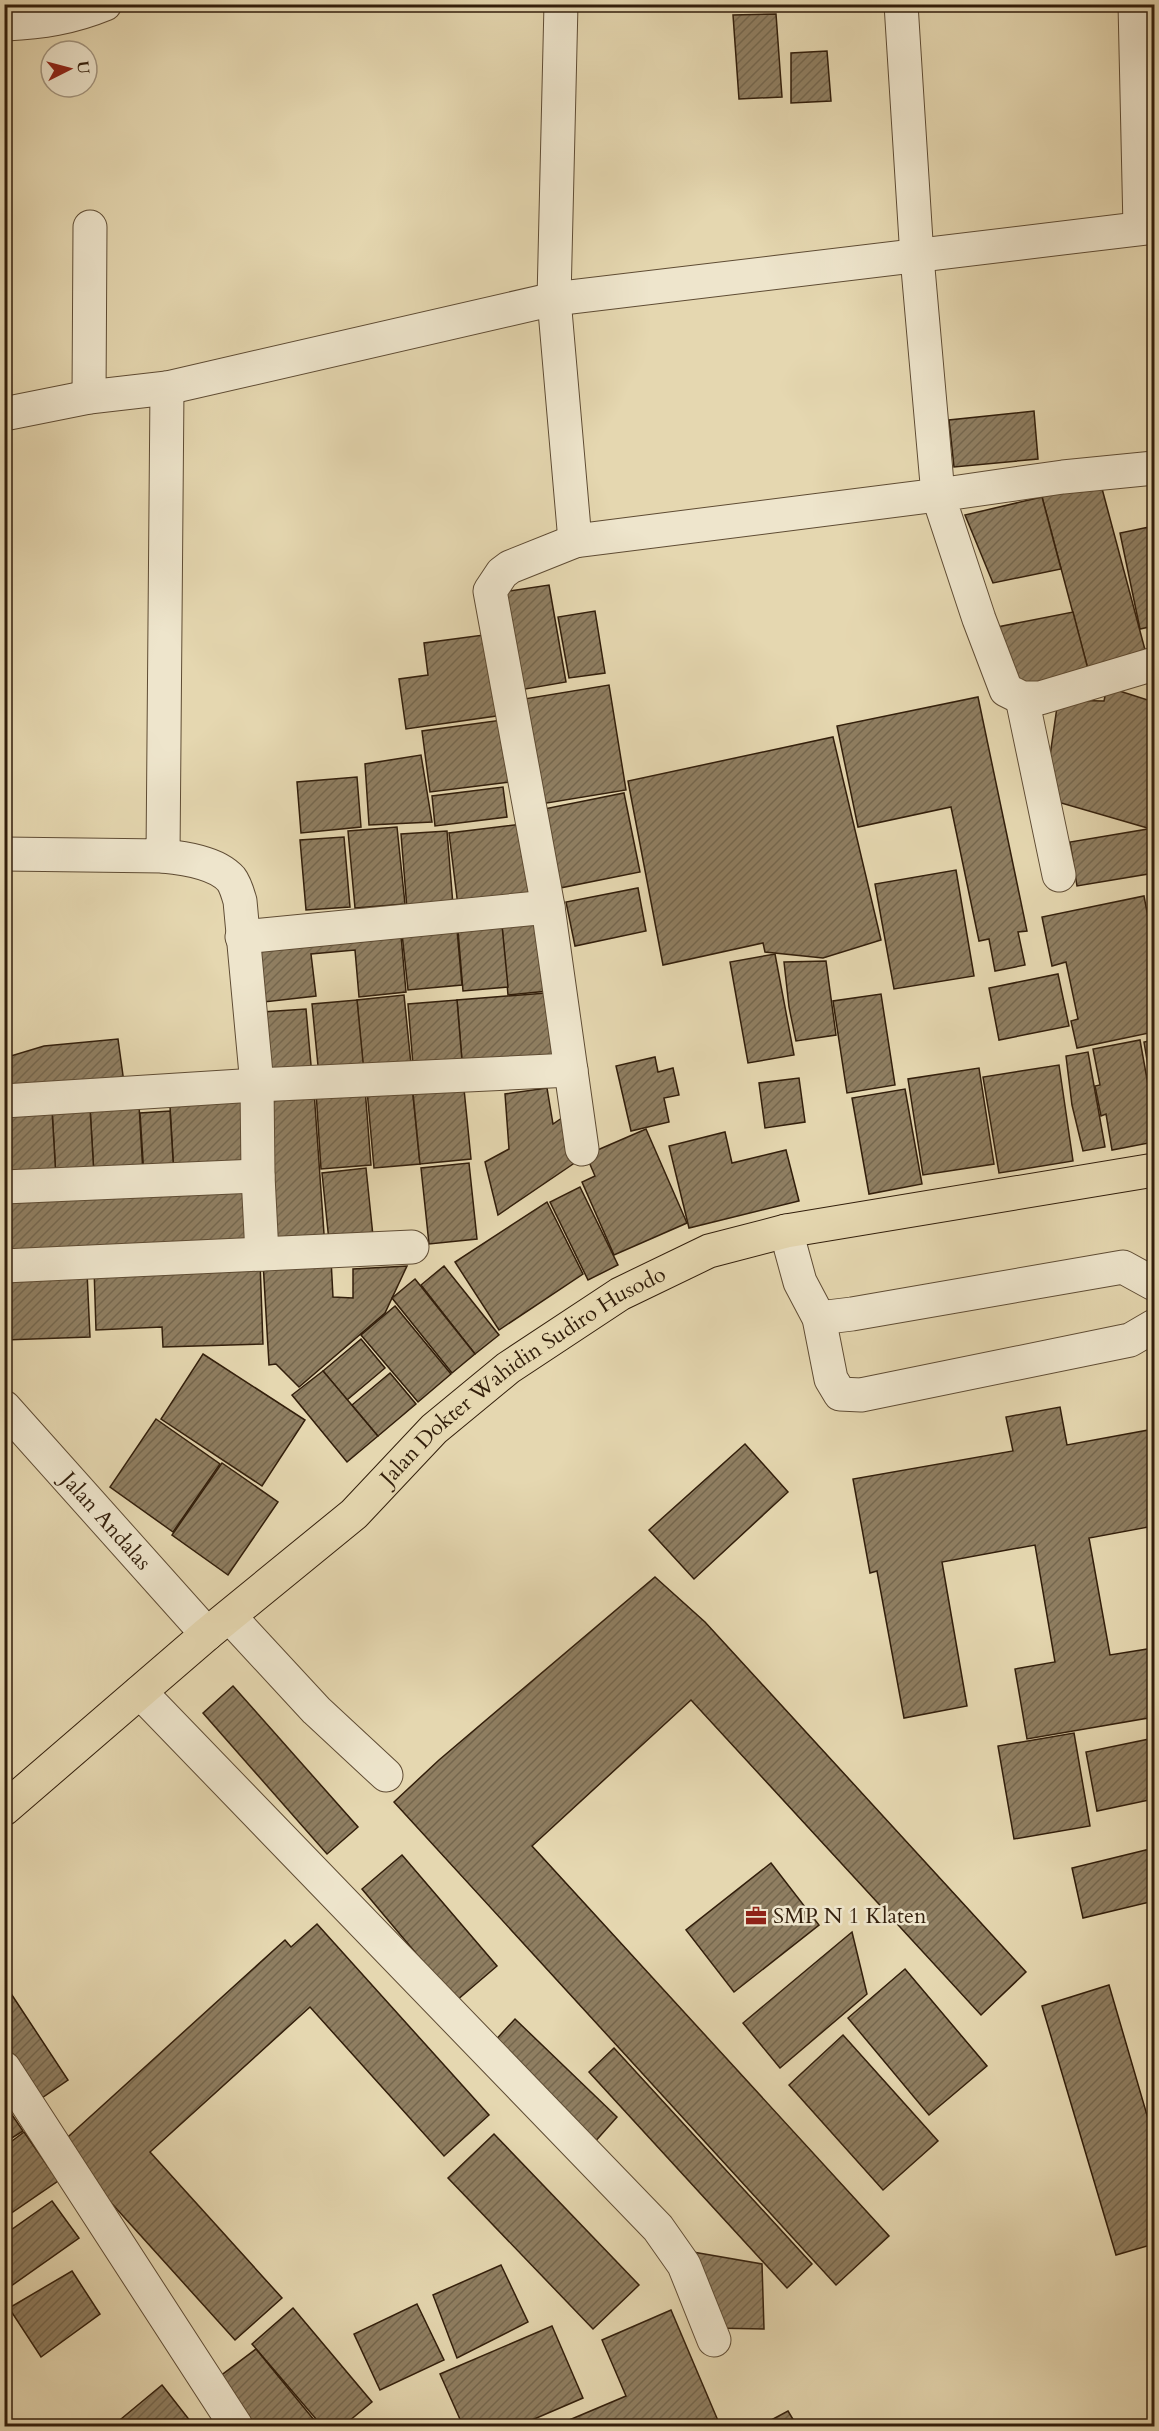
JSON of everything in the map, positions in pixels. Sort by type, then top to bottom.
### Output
[{"type":"main road","name":"Jalan Dokter Wahidin Sudiro Husodo","points":[[4,1809],[219,1625],[354,1514],[434,1429],[508,1368],[620,1294],[708,1251],[786,1232],[1155,1170]]},
{"type":"street","points":[[6,24],[44,22],[85,13],[105,4]]},
{"type":"street","points":[[561,4],[554,299],[575,541]]},
{"type":"street","points":[[901,4],[918,256],[938,495],[979,619],[1006,690],[1022,699],[1040,698],[1155,664]]},
{"type":"street","points":[[4,414],[89,398],[167,388],[554,299],[1147,228],[1135,4]]},
{"type":"street","points":[[89,398],[90,227]]},
{"type":"street","points":[[163,856],[167,388]]},
{"type":"street","points":[[582,1149],[548,907],[490,591],[495,580],[510,567],[575,541],[1063,477],[1155,468]]},
{"type":"street","points":[[1022,699],[1059,875]]},
{"type":"street","points":[[4,854],[192,858],[230,878],[240,901],[257,1085],[262,1254]]},
{"type":"street","points":[[242,936],[548,907]]},
{"type":"street","points":[[4,1101],[257,1085],[571,1070]]},
{"type":"street","points":[[4,1187],[258,1176]]},
{"type":"street","points":[[786,1232],[800,1282],[819,1318],[831,1379],[840,1394],[861,1395],[1130,1340],[1155,1326]]},
{"type":"street","points":[[4,1266],[412,1247]]},
{"type":"street","points":[[819,1318],[1123,1267],[1155,1284]]},
{"type":"street","name":"Jalan Andalas","points":[[4,1407],[219,1625],[386,1775]]},
{"type":"street","points":[[140,1692],[657,2228],[684,2265],[714,2340]]},
{"type":"street","points":[[4,2068],[236,2427]]},
{"type":"building","points":[[776,14],[782,97],[739,99],[733,15]]},
{"type":"building","points":[[827,51],[831,101],[791,103],[791,53]]},
{"type":"building","points":[[1034,411],[1038,459],[954,467],[949,420]]},
{"type":"building","points":[[1100,481],[1148,661],[1090,677],[1042,497]]},
{"type":"building","points":[[1042,497],[1061,569],[993,583],[965,515]]},
{"type":"building","points":[[1154,526],[1154,626],[1140,629],[1120,533]]},
{"type":"building","points":[[549,585],[566,682],[514,691],[497,593]]},
{"type":"building","points":[[595,611],[605,673],[569,678],[558,617]]},
{"type":"building","points":[[1073,612],[1090,677],[1011,690],[992,628]]},
{"type":"building","points":[[491,634],[503,715],[406,729],[399,679],[428,675],[424,643]]},
{"type":"building","points":[[609,685],[626,790],[535,805],[518,700]]},
{"type":"building","points":[[1107,687],[1154,702],[1154,811],[1151,829],[1044,798],[1058,700],[1104,701]]},
{"type":"building","points":[[978,697],[1027,931],[1018,932],[1025,965],[995,971],[989,939],[979,941],[951,807],[858,827],[837,726]]},
{"type":"building","points":[[502,720],[510,782],[430,792],[422,731]]},
{"type":"building","points":[[833,737],[881,940],[823,958],[765,952],[763,943],[663,965],[628,781]]},
{"type":"building","points":[[421,755],[432,822],[369,825],[365,764]]},
{"type":"building","points":[[357,777],[361,827],[301,833],[297,782]]},
{"type":"building","points":[[503,787],[507,817],[435,826],[432,796]]},
{"type":"building","points":[[624,793],[640,872],[560,888],[544,809]]},
{"type":"building","points":[[531,823],[539,897],[458,906],[449,833]]},
{"type":"building","points":[[397,827],[405,904],[355,908],[348,831]]},
{"type":"building","points":[[1154,828],[1154,873],[1077,886],[1070,842]]},
{"type":"building","points":[[447,831],[453,905],[407,909],[401,834]]},
{"type":"building","points":[[344,837],[350,907],[306,910],[300,840]]},
{"type":"building","points":[[956,870],[974,976],[894,989],[875,884]]},
{"type":"building","points":[[638,888],[646,931],[575,946],[566,902]]},
{"type":"building","points":[[1144,896],[1154,949],[1154,1032],[1077,1048],[1071,1021],[1078,1019],[1066,962],[1052,966],[1042,917]]},
{"type":"building","points":[[541,912],[548,991],[508,995],[501,915]]},
{"type":"building","points":[[501,915],[508,987],[463,991],[457,919]]},
{"type":"building","points":[[456,919],[462,985],[408,990],[401,924]]},
{"type":"building","points":[[400,924],[406,992],[359,997],[355,950],[311,954],[316,996],[264,1002],[258,938]]},
{"type":"building","points":[[775,954],[794,1055],[748,1063],[730,962]]},
{"type":"building","points":[[826,961],[836,1035],[796,1041],[789,1007],[784,962]]},
{"type":"building","points":[[1058,974],[1069,1026],[999,1040],[989,988]]},
{"type":"building","points":[[559,992],[564,1065],[463,1073],[457,1000]]},
{"type":"building","points":[[881,994],[895,1085],[847,1093],[833,1001]]},
{"type":"building","points":[[404,995],[412,1074],[364,1078],[357,1000]]},
{"type":"building","points":[[357,1000],[364,1072],[319,1076],[312,1004]]},
{"type":"building","points":[[457,1000],[463,1073],[414,1077],[408,1004]]},
{"type":"building","points":[[306,1009],[312,1076],[269,1080],[262,1012]]},
{"type":"building","points":[[118,1039],[125,1090],[4,1100],[4,1058],[44,1046]]},
{"type":"building","points":[[1140,1040],[1154,1118],[1154,1142],[1112,1150],[1106,1114],[1101,1116],[1095,1086],[1100,1085],[1093,1049]]},
{"type":"building","points":[[1154,1040],[1154,1102],[1144,1042]]},
{"type":"building","points":[[1088,1052],[1105,1147],[1083,1151],[1072,1105],[1066,1056]]},
{"type":"building","points":[[655,1057],[658,1072],[673,1068],[679,1095],[664,1098],[669,1122],[631,1131],[616,1066]]},
{"type":"building","points":[[1059,1065],[1073,1161],[999,1173],[983,1077]]},
{"type":"building","points":[[979,1068],[994,1164],[923,1175],[908,1079]]},
{"type":"building","points":[[799,1078],[805,1122],[765,1128],[759,1083]]},
{"type":"building","points":[[412,1086],[420,1164],[374,1168],[367,1090]]},
{"type":"building","points":[[365,1088],[371,1165],[321,1169],[316,1092]]},
{"type":"building","points":[[547,1088],[553,1124],[572,1111],[579,1160],[498,1215],[485,1162],[509,1149],[505,1094]]},
{"type":"building","points":[[464,1089],[471,1159],[420,1164],[413,1093]]},
{"type":"building","points":[[905,1089],[922,1184],[869,1194],[852,1098]]},
{"type":"building","points":[[314,1091],[325,1248],[269,1251],[259,1095]]},
{"type":"building","points":[[246,1100],[250,1171],[174,1176],[170,1106]]},
{"type":"building","points":[[139,1105],[143,1173],[94,1175],[90,1108]]},
{"type":"building","points":[[90,1108],[94,1175],[56,1178],[52,1110]]},
{"type":"building","points":[[52,1110],[56,1178],[4,1180],[4,1112]]},
{"type":"building","points":[[170,1111],[174,1176],[144,1177],[140,1113]]},
{"type":"building","points":[[646,1129],[687,1223],[614,1255],[582,1182],[595,1176],[586,1155]]},
{"type":"building","points":[[725,1132],[732,1163],[786,1150],[799,1201],[689,1228],[669,1146]]},
{"type":"building","points":[[469,1163],[477,1239],[429,1244],[421,1168]]},
{"type":"building","points":[[366,1168],[373,1236],[329,1241],[322,1173]]},
{"type":"building","points":[[252,1178],[256,1248],[4,1263],[4,1192]]},
{"type":"building","points":[[580,1187],[618,1265],[588,1280],[550,1202]]},
{"type":"building","points":[[547,1202],[583,1274],[499,1330],[455,1262]]},
{"type":"building","points":[[331,1259],[333,1297],[353,1298],[353,1269],[407,1266],[385,1313],[299,1387],[276,1364],[269,1365],[263,1262]]},
{"type":"building","points":[[260,1262],[263,1344],[163,1347],[162,1327],[96,1330],[94,1268]]},
{"type":"building","points":[[444,1266],[499,1335],[475,1354],[421,1285]]},
{"type":"building","points":[[87,1272],[90,1337],[4,1340],[4,1276]]},
{"type":"building","points":[[415,1279],[475,1354],[452,1373],[392,1298]]},
{"type":"building","points":[[395,1306],[451,1374],[418,1402],[361,1335]]},
{"type":"building","points":[[361,1339],[385,1368],[347,1400],[323,1371]]},
{"type":"building","points":[[203,1354],[305,1420],[262,1486],[161,1419]]},
{"type":"building","points":[[323,1371],[378,1436],[347,1462],[292,1395]]},
{"type":"building","points":[[390,1373],[416,1404],[378,1436],[352,1405]]},
{"type":"building","points":[[1060,1407],[1067,1445],[1154,1429],[1154,1526],[1089,1538],[1110,1655],[1154,1648],[1154,1717],[1027,1739],[1015,1669],[1055,1662],[1035,1545],[942,1562],[967,1706],[904,1718],[877,1571],[870,1573],[853,1479],[1013,1451],[1006,1417]]},
{"type":"building","points":[[156,1419],[220,1464],[173,1532],[110,1487]]},
{"type":"building","points":[[745,1444],[788,1492],[694,1579],[649,1530]]},
{"type":"building","points":[[222,1463],[278,1502],[228,1575],[172,1535]]},
{"type":"building","points":[[655,1577],[705,1622],[1026,1972],[981,2015],[691,1700],[532,1846],[889,2236],[836,2285],[394,1802],[439,1760]]},
{"type":"building","points":[[233,1686],[358,1827],[327,1854],[203,1713]]},
{"type":"building","points":[[1074,1733],[1090,1826],[1014,1839],[998,1746]]},
{"type":"building","points":[[1154,1738],[1154,1799],[1097,1811],[1086,1752]]},
{"type":"building","points":[[1154,1848],[1154,1901],[1083,1918],[1072,1868]]},
{"type":"building","points":[[402,1855],[497,1966],[456,2001],[362,1889]]},
{"type":"building","points":[[771,1863],[819,1925],[734,1992],[686,1930]]},
{"type":"building","points":[[317,1924],[489,2115],[444,2156],[310,2007],[150,2152],[282,2298],[235,2340],[59,2145],[285,1940],[291,1947]]},
{"type":"building","points":[[852,1932],[867,1994],[780,2068],[743,2023]]},
{"type":"building","points":[[905,1969],[987,2066],[929,2115],[848,2018]]},
{"type":"building","points":[[4,1983],[68,2080],[36,2102],[4,2054]]},
{"type":"building","points":[[1109,1985],[1154,2139],[1154,2244],[1116,2255],[1042,2006]]},
{"type":"building","points":[[515,2019],[617,2117],[593,2144],[490,2046]]},
{"type":"building","points":[[843,2035],[938,2141],[883,2190],[789,2085]]},
{"type":"building","points":[[614,2048],[812,2264],[787,2288],[589,2072]]},
{"type":"building","points":[[4,2103],[23,2131],[4,2143]]},
{"type":"building","points":[[24,2132],[58,2181],[4,2218],[4,2147]]},
{"type":"building","points":[[494,2134],[639,2285],[593,2329],[448,2178]]},
{"type":"building","points":[[52,2201],[79,2238],[4,2291],[4,2235]]},
{"type":"building","points":[[693,2252],[762,2264],[764,2329],[712,2328]]},
{"type":"building","points":[[501,2265],[528,2322],[457,2358],[433,2295]]},
{"type":"building","points":[[72,2271],[100,2314],[41,2357],[9,2308]]},
{"type":"building","points":[[417,2304],[444,2360],[380,2390],[354,2334]]},
{"type":"building","points":[[293,2308],[372,2402],[343,2426],[322,2426],[252,2344]]},
{"type":"building","points":[[671,2310],[719,2423],[710,2426],[555,2426],[626,2396],[602,2340]]},
{"type":"building","points":[[552,2326],[583,2398],[518,2426],[463,2426],[440,2374]]},
{"type":"building","points":[[256,2349],[319,2426],[256,2426],[219,2377]]},
{"type":"building","points":[[162,2385],[191,2422],[185,2426],[117,2426],[115,2424]]},
{"type":"building","points":[[788,2411],[797,2426],[760,2426]]},
{"type":"place","name":"SMP N 1 Klaten","points":[[756,1916]]}]
